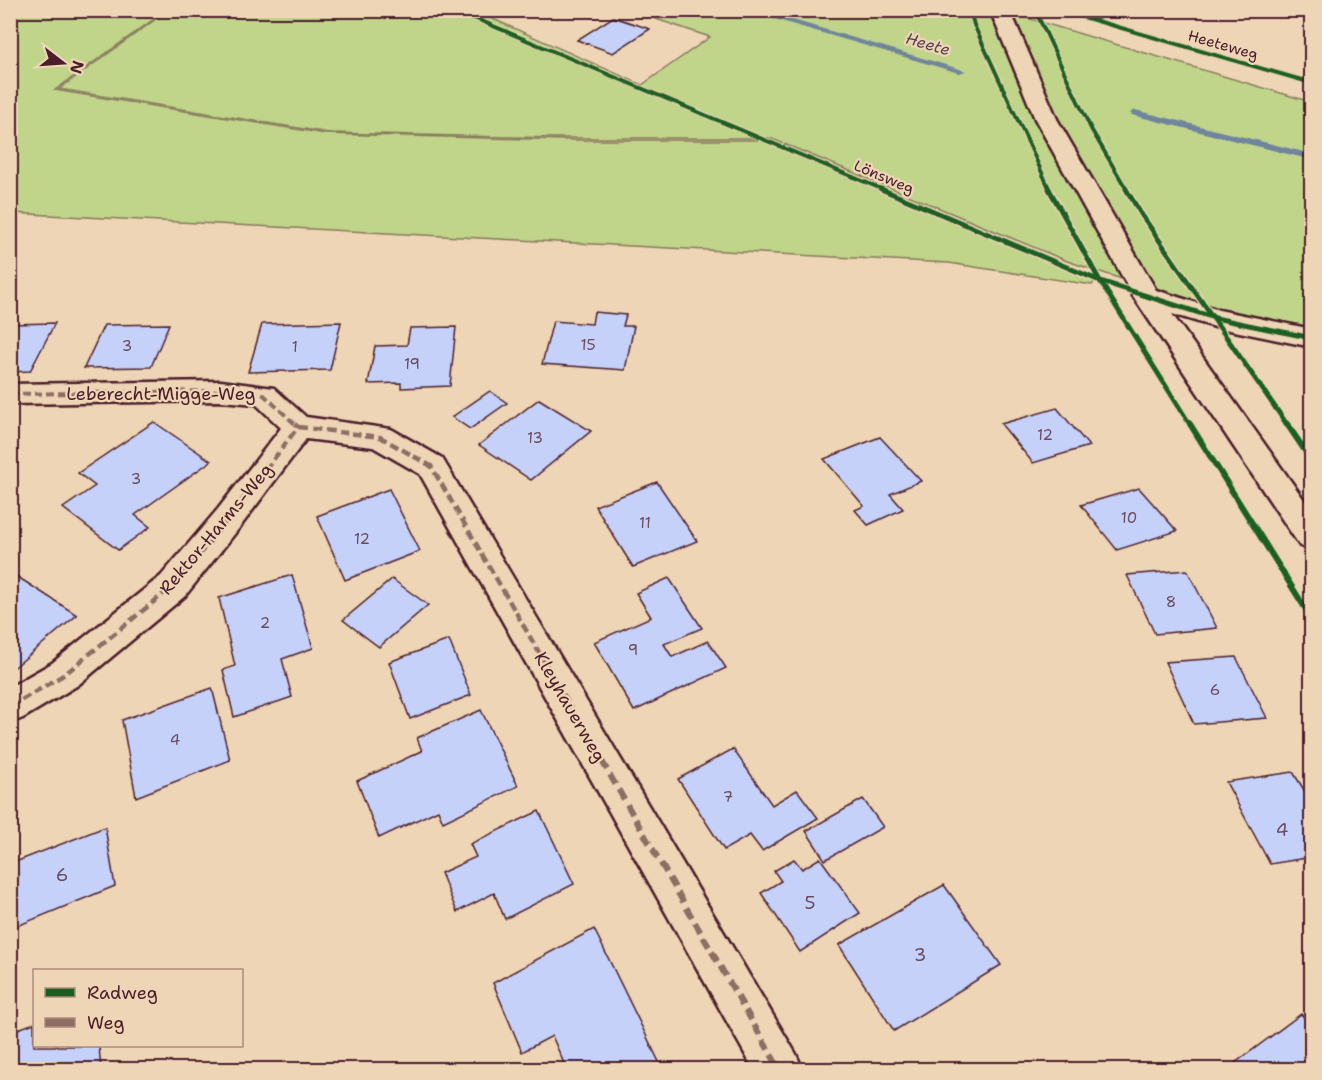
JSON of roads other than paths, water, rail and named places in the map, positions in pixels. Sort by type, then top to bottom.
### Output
[{"type":"street","points":[[1000,10],[1046,119],[1146,296],[1311,537]]},
{"type":"street","points":[[1146,296],[1215,318],[1311,339]]},
{"type":"street","name":"Leberecht-Migge-Weg","points":[[10,394],[221,391],[264,394],[298,427]]},
{"type":"street","name":"Rektor-Harms-Weg","points":[[10,708],[65,674],[173,586],[229,518],[298,427]]},
{"type":"street","name":"Kleyhauerweg","points":[[298,427],[380,436],[431,466],[780,1070]]},
{"type":"waterway","name":"Heete","points":[[748,10],[962,71]]},
{"type":"waterway","name":"Heete","points":[[1135,113],[1312,157]]}]
